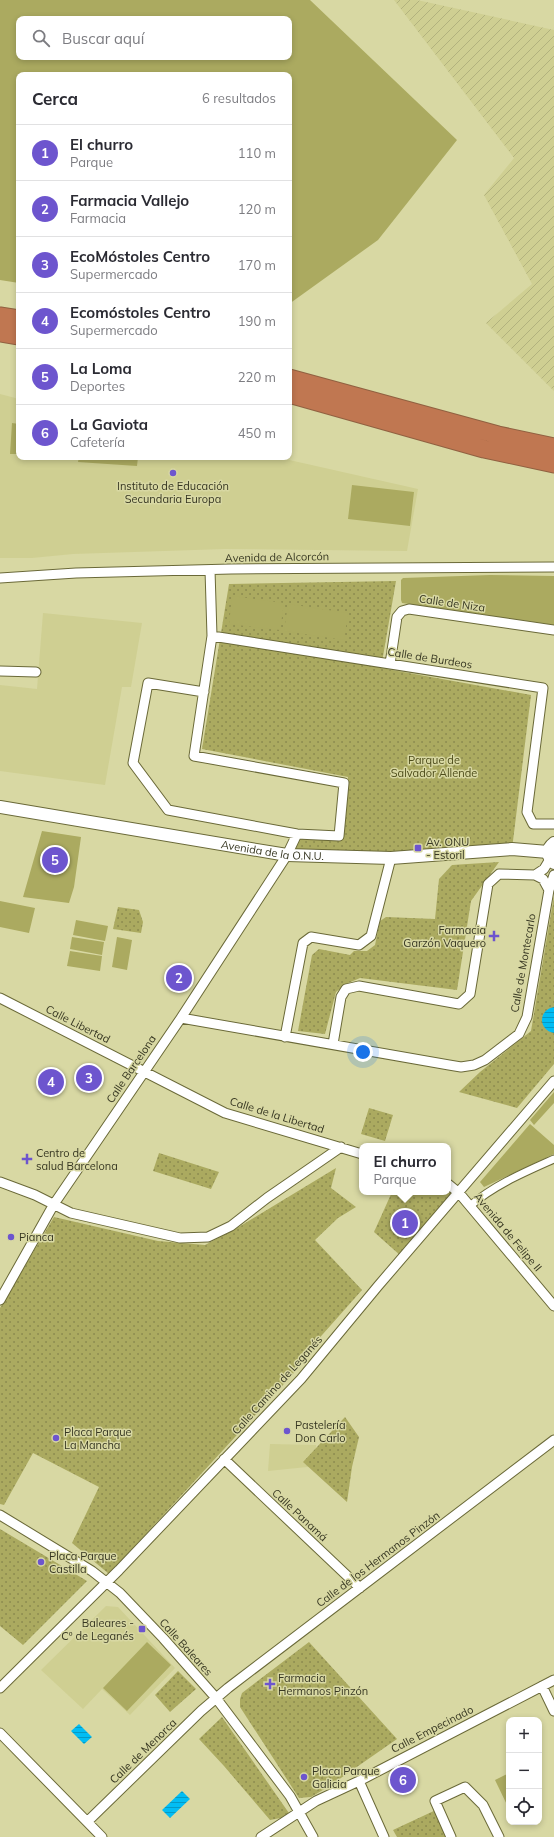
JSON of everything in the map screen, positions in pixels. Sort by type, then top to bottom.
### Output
[{"type":"highway","points":[[0,316],[16,319]]},
{"type":"highway","points":[[0,333],[16,336]]},
{"type":"highway","points":[[292,379],[423,413],[498,435],[554,447]]},
{"type":"highway","points":[[292,395],[503,453],[554,464]]},
{"type":"highway","points":[[423,413],[554,438]]},
{"type":"highway","points":[[503,453],[554,471]]},
{"type":"street","name":"Avenida de Alcorcón","points":[[0,578],[91,573],[210,570],[554,567]]},
{"type":"street","points":[[204,692],[148,683],[133,763],[168,810],[297,834],[339,836],[344,783],[194,756],[204,692],[212,636],[210,570]]},
{"type":"street","name":"Calle de Niza","points":[[390,664],[397,617],[402,611],[409,609],[554,630]]},
{"type":"street","name":"Calle de Burdeos","points":[[212,636],[543,688],[527,812],[533,824],[554,824]]},
{"type":"street","points":[[0,671],[36,672]]},
{"type":"street","name":"Avenida de la O.N.U.","points":[[0,807],[287,855],[391,858],[512,849],[551,854]]},
{"type":"street","points":[[287,855],[297,834]]},
{"type":"street","points":[[535,875],[544,869],[551,854]]},
{"type":"street","name":"Calle Barcelona","points":[[0,1300],[54,1204],[181,1018],[287,855]]},
{"type":"street","points":[[285,1037],[303,943],[311,938],[359,945],[371,936],[391,858]]},
{"type":"street","points":[[333,1044],[340,997],[346,989],[359,986],[459,1004],[470,994],[488,884],[500,874],[535,875],[542,879],[549,890]]},
{"type":"street","name":"Calle de Montecarlo","points":[[181,1018],[461,1067],[474,1065],[485,1060],[519,1034],[527,1017],[549,890],[554,875]]},
{"type":"street","name":"Calle Libertad","points":[[0,998],[144,1072]]},
{"type":"street","name":"Calle de la Libertad","points":[[144,1072],[225,1113],[359,1153]]},
{"type":"street","name":"Calle Camino de Leganés","points":[[0,1688],[107,1582],[301,1379],[554,1081]]},
{"type":"street","points":[[0,1182],[35,1195],[71,1213],[180,1238],[208,1237],[231,1226],[267,1198],[340,1147]]},
{"type":"street","points":[[470,1206],[481,1196],[510,1179],[554,1159]]},
{"type":"street","points":[[451,1186],[459,1193]]},
{"type":"street","name":"Avenida de Felipe II","points":[[459,1193],[554,1306]]},
{"type":"street","name":"Calle de los Hermanos Pinzón","points":[[216,1698],[554,1440]]},
{"type":"street","name":"Calle Panamá","points":[[224,1460],[360,1588]]},
{"type":"street","name":"Calle Baleares","points":[[0,1515],[92,1571],[120,1593],[163,1638],[216,1698],[300,1810],[313,1837]]},
{"type":"street","name":"Calle Empecinado","points":[[261,1837],[300,1810],[316,1801],[358,1781],[554,1680]]},
{"type":"street","points":[[542,1686],[554,1711]]},
{"type":"street","name":"Calle de Menorca","points":[[88,1821],[216,1698]]},
{"type":"street","points":[[0,1733],[88,1821],[102,1837]]},
{"type":"street","points":[[358,1781],[384,1837]]},
{"type":"street","points":[[451,1837],[435,1801],[465,1787],[483,1805],[499,1837]]},
{"type":"shaded area","points":[[394,0],[417,0],[554,30],[554,391],[486,323],[532,284],[484,195],[514,158]]},
{"type":"shaded area","name":"Instituto de Educación Secundaria Europa","points":[[0,394],[16,398],[16,460],[289,460],[418,489],[407,551],[225,549],[73,554],[32,558],[0,558]]},
{"type":"shaded area","points":[[43,613],[142,623],[131,687],[122,687],[105,785],[0,771],[0,685],[37,689]]},
{"type":"shaded area","points":[[270,1444],[316,1445],[317,1466],[268,1471]]},
{"type":"shaded area","points":[[106,1606],[118,1607],[175,1668],[130,1715],[102,1689],[83,1709],[41,1670]]},
{"type":"green space","points":[[0,0],[310,0],[457,140],[378,240],[292,302],[292,72],[16,72],[16,283],[0,280]]},
{"type":"green space","points":[[12,423],[16,424],[16,454],[10,454]]},
{"type":"green space","points":[[78,460],[138,460],[137,466],[78,462]]},
{"type":"green space","points":[[352,485],[414,492],[410,526],[348,519]]},
{"type":"green space","points":[[490,575],[554,576],[554,625],[402,603],[401,600],[401,580],[403,578]]},
{"type":"green space","name":"Parque de Salvador Allende","points":[[396,581],[381,668],[531,695],[512,849],[287,855],[300,837],[341,838],[348,777],[202,749],[229,584]]},
{"type":"green space","points":[[232,596],[284,603],[280,630],[229,624]]},
{"type":"green space","points":[[288,604],[348,613],[344,640],[284,631]]},
{"type":"green space","points":[[42,831],[81,837],[74,887],[69,903],[23,897]]},
{"type":"green space","points":[[499,862],[471,901],[457,990],[360,978],[346,984],[336,992],[325,1034],[298,1031],[312,955],[319,949],[350,955],[354,951],[367,951],[375,945],[380,921],[386,917],[435,919],[439,879],[452,865]]},
{"type":"green space","points":[[554,896],[554,1064],[517,1108],[459,1092],[480,1072],[531,1031]]},
{"type":"green space","points":[[0,901],[35,908],[29,933],[0,927]]},
{"type":"green space","points":[[118,907],[139,910],[143,922],[141,933],[113,929]]},
{"type":"green space","points":[[76,920],[108,926],[105,941],[73,935]]},
{"type":"green space","points":[[72,937],[104,942],[102,955],[70,949]]},
{"type":"green space","points":[[117,937],[132,940],[127,970],[112,967]]},
{"type":"green space","points":[[70,951],[102,956],[100,971],[67,966]]},
{"type":"green space","points":[[554,1092],[554,1103],[534,1125],[530,1120]]},
{"type":"green space","points":[[369,1108],[393,1115],[385,1141],[361,1134]]},
{"type":"green space","points":[[530,1124],[554,1145],[554,1154],[484,1187],[480,1182]]},
{"type":"green space","points":[[159,1153],[219,1172],[211,1189],[153,1171]]},
{"type":"green space","points":[[336,1168],[331,1188],[356,1207],[338,1218],[315,1240],[362,1290],[299,1361],[293,1374],[109,1574],[72,1543],[99,1487],[33,1453],[4,1505],[0,1504],[0,1308],[54,1217],[158,1241],[205,1245],[237,1228]]},
{"type":"green space","points":[[451,1189],[459,1193],[401,1256],[374,1232],[391,1195],[451,1195]]},
{"type":"green space","points":[[345,1417],[359,1437],[352,1467],[347,1502],[303,1462]]},
{"type":"green space","points":[[0,1529],[87,1581],[23,1645],[0,1626]]},
{"type":"green space","points":[[147,1642],[171,1665],[127,1711],[103,1688]]},
{"type":"green space","points":[[309,1642],[397,1739],[328,1787],[311,1797],[299,1798],[240,1707],[240,1699],[242,1693]]},
{"type":"green space","points":[[178,1671],[196,1689],[170,1712],[155,1695]]},
{"type":"green space","points":[[222,1717],[291,1816],[270,1820],[199,1739]]},
{"type":"green space","points":[[506,1774],[506,1803],[495,1780]]},
{"type":"green space","points":[[438,1809],[451,1837],[397,1837],[393,1830]]},
{"type":"water","points":[[554,1007],[554,1033],[545,1028],[542,1020],[545,1012]]},
{"type":"water","points":[[79,1724],[92,1737],[84,1744],[71,1731]]},
{"type":"water","points":[[182,1791],[190,1799],[170,1818],[162,1810]]},
{"type":"place","name":"Instituto de Educación Secundaria Europa","points":[[173,473]]},
{"type":"place","name":"Av. ONU - Estoril","points":[[418,848]]},
{"type":"place","name":"La Loma","points":[[55,860]]},
{"type":"place","name":"Farmacia Garzón Vaquero","points":[[494,936]]},
{"type":"place","name":"Farmacia Vallejo","points":[[179,978]]},
{"type":"place","name":"EcoMóstoles Centro","points":[[89,1078]]},
{"type":"place","name":"Ecomóstoles Centro","points":[[51,1082]]},
{"type":"place","name":"Centro de salud Barcelona","points":[[27,1159]]},
{"type":"place","name":"El churro","points":[[405,1223]]},
{"type":"place","name":"Pianca","points":[[11,1237]]},
{"type":"place","name":"Pastelería Don Carlo","points":[[287,1431]]},
{"type":"place","name":"Placa Parque La Mancha","points":[[56,1438]]},
{"type":"place","name":"Placa Parque Castilla","points":[[41,1562]]},
{"type":"place","name":"Baleares - Cº de Leganés","points":[[142,1629]]},
{"type":"place","name":"Farmacia Hermanos Pinzón","points":[[270,1684]]},
{"type":"place","name":"Placa Parque Galicia","points":[[304,1777]]},
{"type":"place","name":"La Gaviota","points":[[403,1780]]}]
